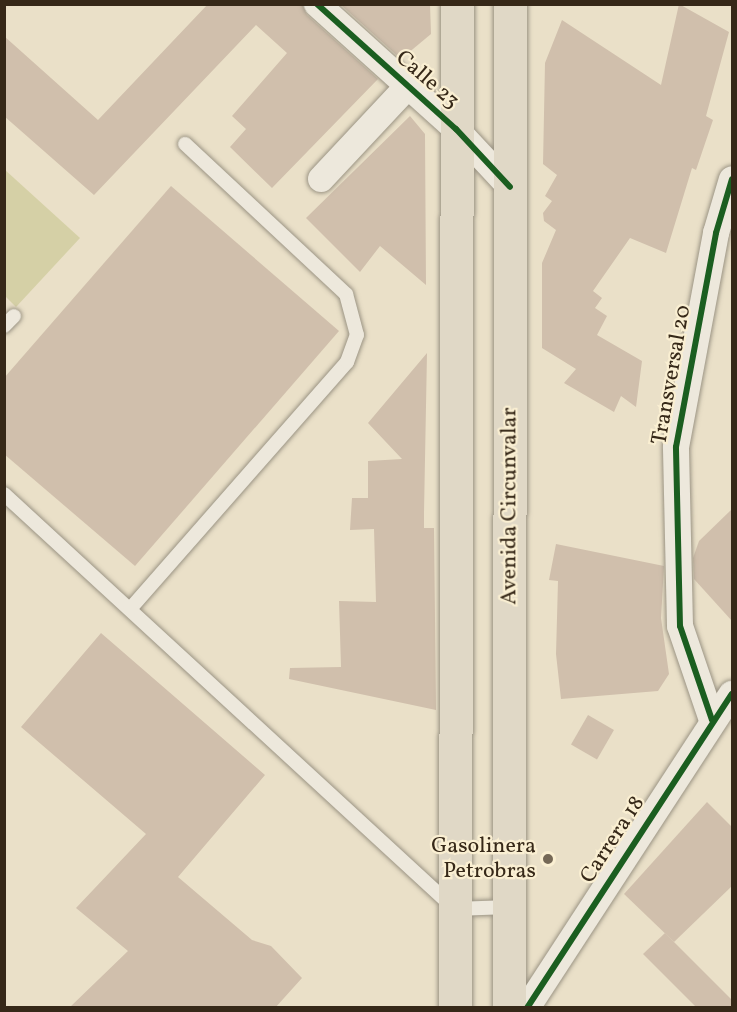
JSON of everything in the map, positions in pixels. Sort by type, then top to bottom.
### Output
[{"type":"highway","points":[[455,1008],[457,4]]},
{"type":"highway","name":"Avenida Circunvalar","points":[[509,1008],[510,4]]},
{"type":"street","name":"Calle 23","points":[[317,4],[456,129],[510,186]]},
{"type":"street","points":[[321,179],[407,87]]},
{"type":"street","name":"Transversal 20","points":[[712,720],[680,626],[676,447],[716,233],[732,179]]},
{"type":"street","name":"Carrera 18","points":[[527,1008],[712,720],[732,694]]},
{"type":"lane","points":[[130,609],[347,362],[357,335],[346,294],[185,144]]},
{"type":"lane","points":[[4,326],[14,316]]},
{"type":"lane","points":[[4,494],[455,909],[509,907]]},
{"type":"shaded area","points":[[4,169],[80,238],[16,307],[5,296]]},
{"type":"building","points":[[208,4],[302,4],[307,15],[378,79],[272,188],[230,147],[246,129],[232,116],[287,53],[256,25],[94,195],[4,116],[4,36],[98,120]]},
{"type":"building","points":[[340,4],[430,4],[431,34],[401,59]]},
{"type":"building","points":[[679,4],[729,32],[706,116],[713,120],[696,170],[692,168],[666,253],[630,238],[593,291],[602,298],[595,308],[607,316],[597,335],[642,361],[636,407],[621,396],[614,412],[564,383],[576,369],[542,348],[542,263],[556,230],[544,221],[543,213],[552,201],[545,196],[557,175],[543,164],[545,63],[562,20],[661,85]]},
{"type":"building","points":[[410,116],[425,134],[426,285],[380,246],[360,272],[306,218]]},
{"type":"building","points":[[171,186],[339,331],[135,566],[4,454],[4,378]]},
{"type":"building","points":[[427,353],[424,528],[434,528],[436,710],[289,679],[290,668],[341,667],[339,601],[376,602],[374,529],[350,530],[352,498],[368,498],[368,461],[402,459],[368,423]]},
{"type":"building","points":[[732,509],[732,621],[694,579],[693,558],[699,541]]},
{"type":"building","points":[[556,544],[664,566],[661,618],[669,674],[658,691],[561,699],[556,654],[558,581],[549,580]]},
{"type":"building","points":[[101,633],[265,775],[178,877],[252,940],[271,946],[302,978],[275,1008],[69,1008],[128,951],[76,908],[146,834],[21,727]]},
{"type":"building","points":[[588,715],[614,730],[597,759],[571,744]]},
{"type":"building","points":[[707,802],[732,827],[732,886],[674,942],[624,894]]},
{"type":"building","points":[[665,933],[732,1000],[732,1008],[697,1008],[643,954]]},
{"type":"cycle path","points":[[317,4],[456,129],[510,187]]},
{"type":"cycle path","points":[[712,720],[680,626],[676,447],[716,233],[732,179]]},
{"type":"cycle path","points":[[527,1008],[732,694]]},
{"type":"place","name":"Gasolinera Petrobras","points":[[548,859]]}]
